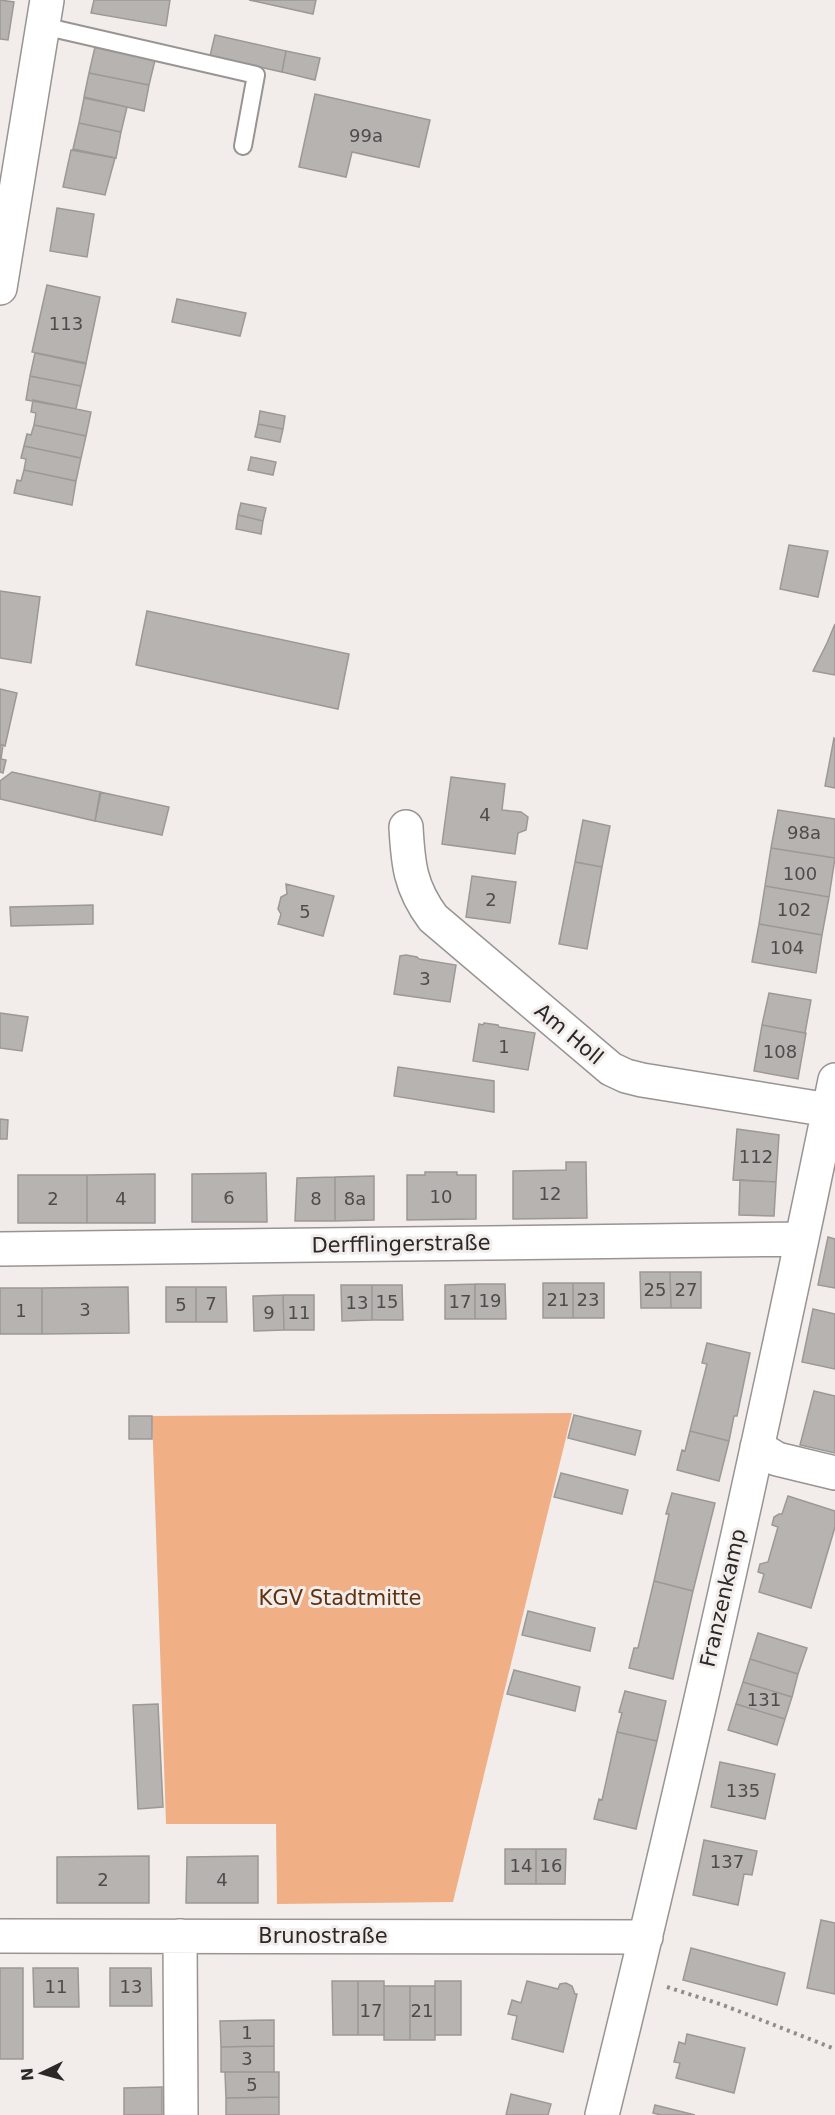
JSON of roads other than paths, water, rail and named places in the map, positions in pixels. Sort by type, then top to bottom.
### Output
[{"type":"street","points":[[0,288],[45,13]]},
{"type":"street","name":"Am Holl","points":[[406,827],[411,878],[433,918],[611,1069],[626,1076],[652,1082],[832,1095]]},
{"type":"street","name":"Franzenkamp","points":[[602,2115],[637,1976],[757,1447],[832,1095]]},
{"type":"street","name":"Derfflingerstraße","points":[[0,1249],[802,1239]]},
{"type":"street","points":[[757,1447],[777,1459],[835,1473]]},
{"type":"street","name":"Brunostraße","points":[[0,1935],[646,1937]]},
{"type":"street","points":[[180,1936],[181,2115]]},
{"type":"lane","points":[[45,13],[256,75],[243,146]]},
{"type":"park label","name":"KGV Stadtmitte","points":[[340,1598]]}]
